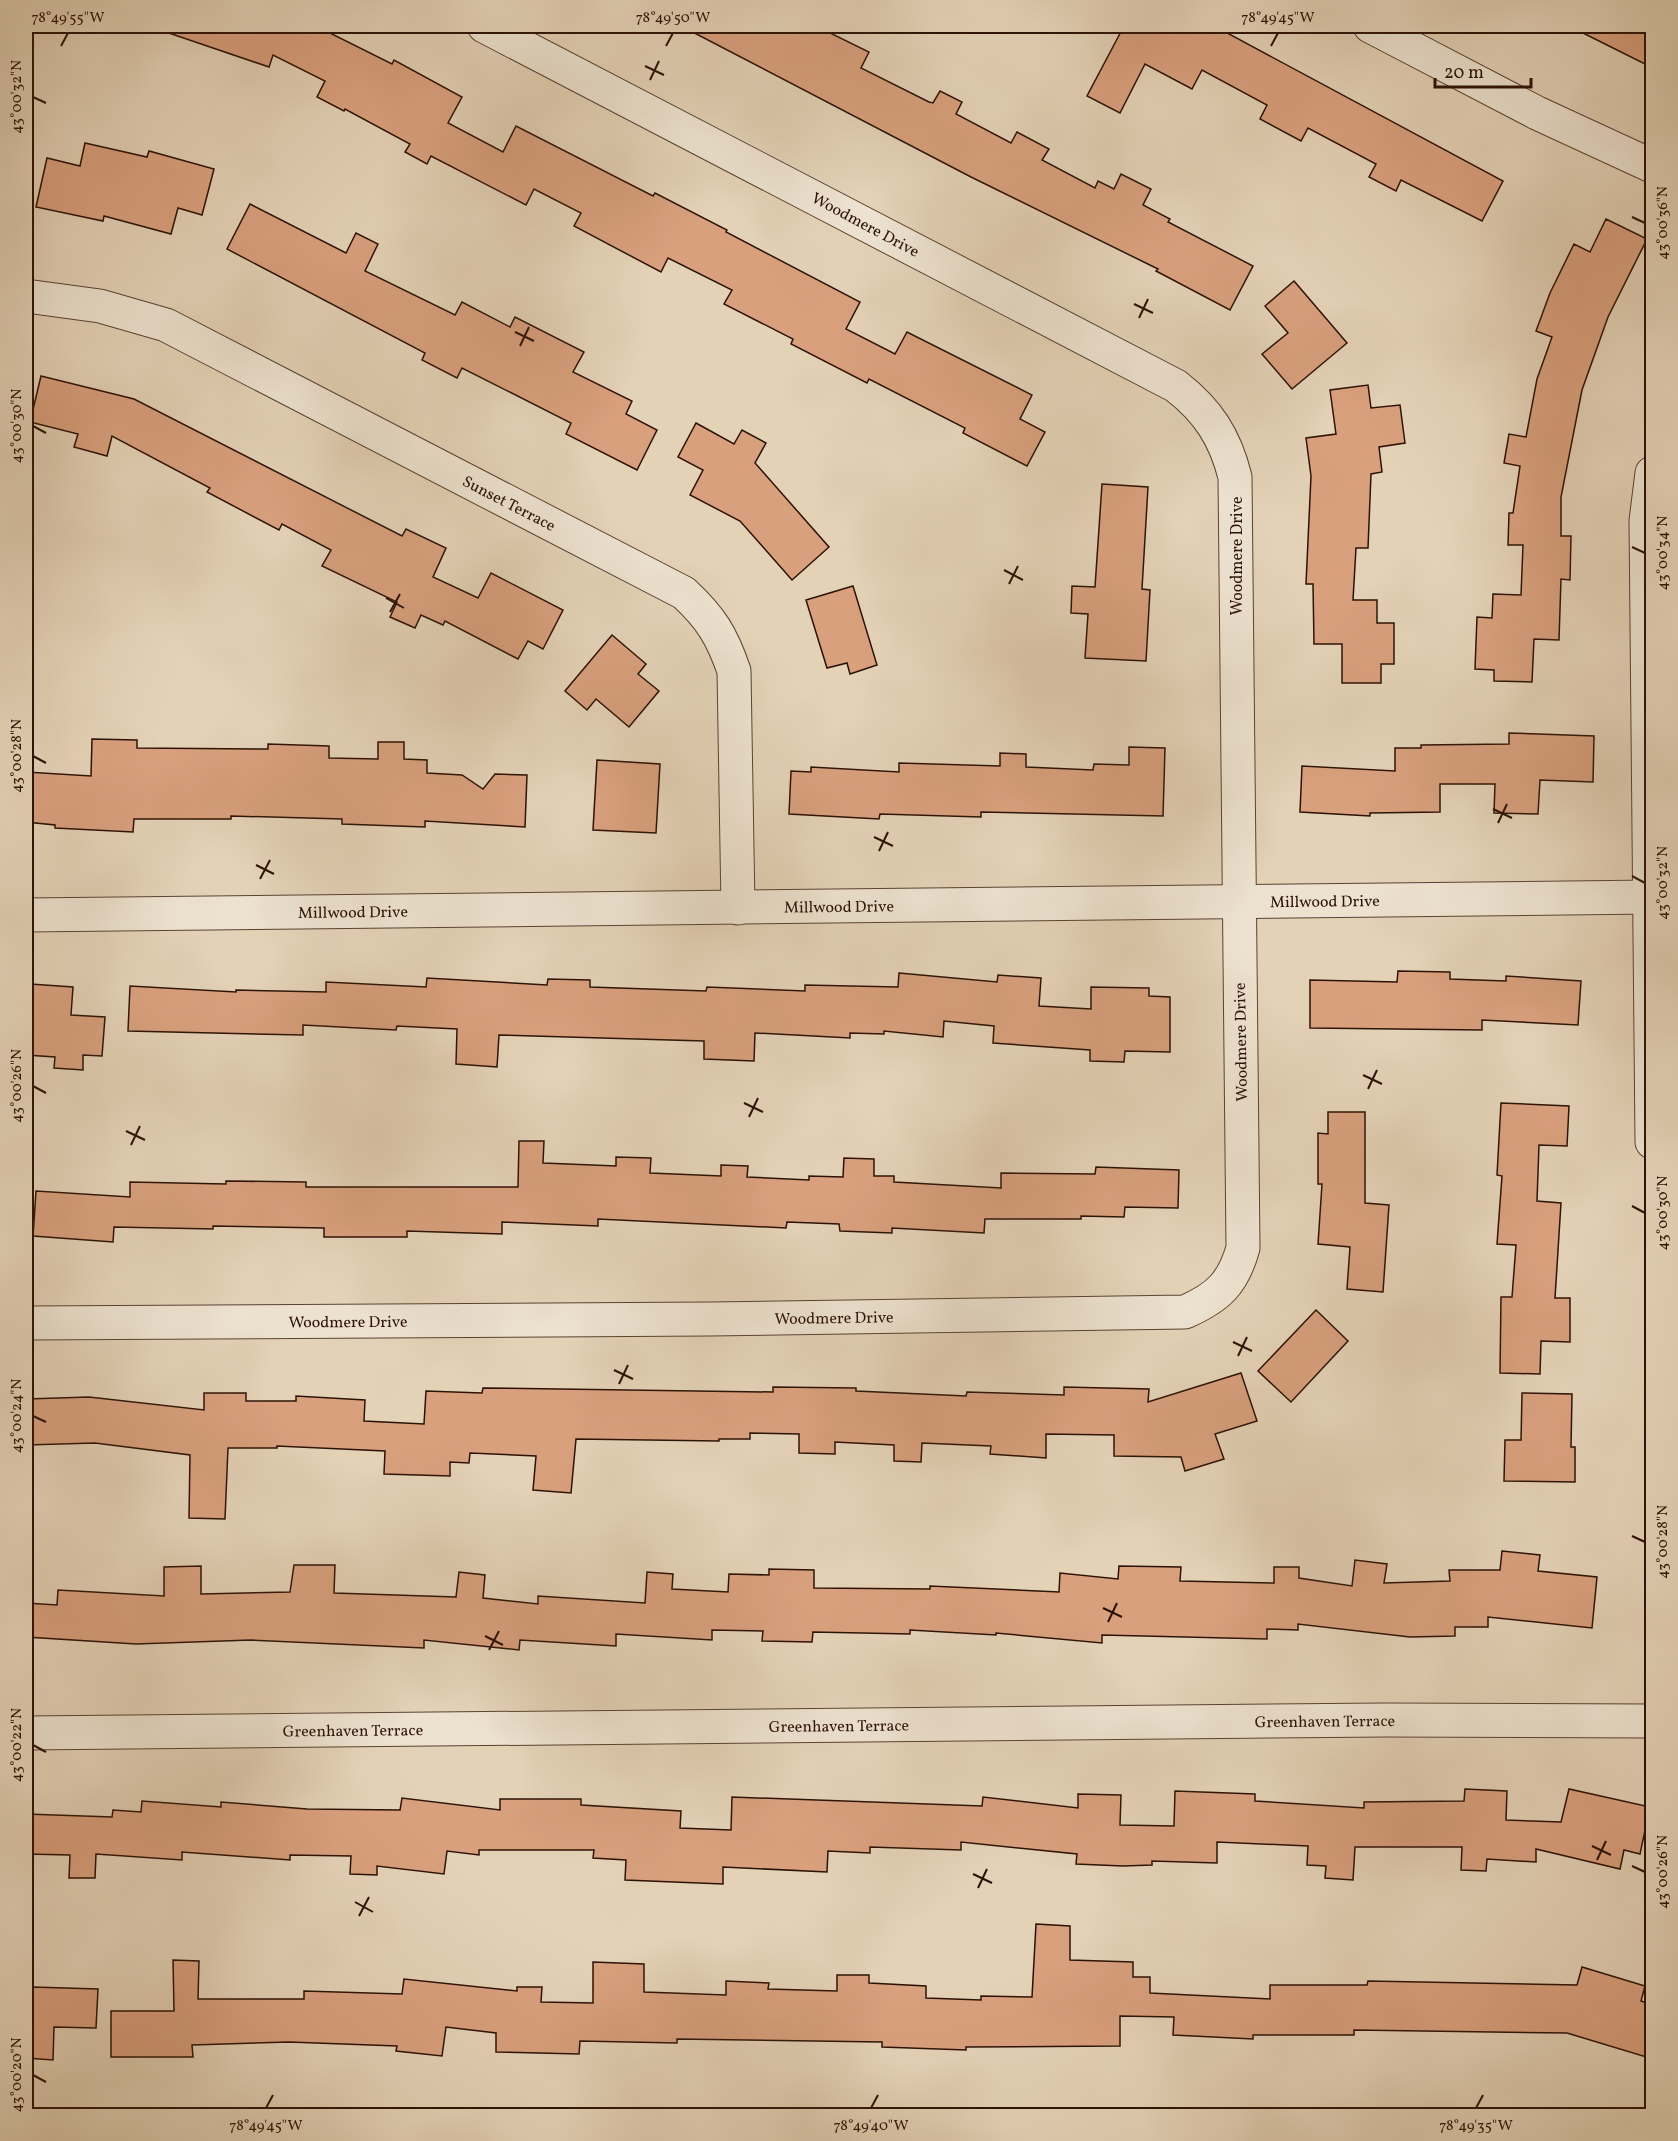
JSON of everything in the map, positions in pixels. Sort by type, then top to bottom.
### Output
[{"type":"street","name":"Woodmere Drive","points":[[26,1323],[710,1319],[1185,1312],[1208,1302],[1227,1284],[1237,1268],[1243,1248],[1235,477],[1229,452],[1216,425],[1196,402],[1176,386],[484,26]]},
{"type":"street","points":[[1370,26],[1537,113],[1653,166]]},
{"type":"street","name":"Sunset Terrace","points":[[26,296],[100,306],[166,325],[684,593],[706,614],[723,639],[734,671],[738,908]]},
{"type":"street","points":[[1653,473],[1646,522],[1653,1142]]},
{"type":"street","name":"Millwood Drive","points":[[26,915],[1651,897]]},
{"type":"street","name":"Greenhaven Terrace","points":[[26,1733],[1373,1720],[1653,1722]]},
{"type":"building","points":[[161,26],[316,26],[392,64],[394,60],[462,97],[448,123],[503,152],[516,126],[653,196],[655,193],[727,230],[726,232],[860,302],[846,329],[895,354],[907,332],[1032,395],[1020,419],[1045,432],[1027,466],[963,433],[965,428],[869,379],[867,383],[791,344],[793,339],[724,304],[732,290],[668,258],[661,272],[574,226],[581,213],[534,189],[526,205],[431,156],[427,164],[405,152],[410,144],[345,109],[344,111],[317,97],[325,81],[273,55],[269,67],[160,30]]},
{"type":"building","points":[[681,26],[816,26],[869,52],[861,68],[929,102],[933,103],[940,91],[962,102],[956,114],[1011,143],[1017,132],[1049,149],[1042,160],[1095,188],[1098,181],[1114,189],[1121,174],[1151,189],[1143,205],[1170,219],[1168,222],[1253,266],[1230,310],[1156,271],[1158,269],[971,177]]},
{"type":"building","points":[[1124,26],[1233,26],[1229,34],[1503,181],[1482,221],[1401,180],[1396,191],[1369,177],[1376,164],[1308,128],[1301,141],[1260,119],[1267,105],[1202,70],[1192,89],[1145,64],[1120,113],[1087,96]]},
{"type":"building","points":[[1569,26],[1653,26],[1653,68]]},
{"type":"building","points":[[85,143],[147,157],[149,151],[214,169],[202,215],[178,208],[171,234],[104,216],[103,221],[36,207],[47,158],[80,166]]},
{"type":"building","points":[[250,204],[346,253],[356,233],[378,244],[365,271],[455,315],[462,302],[510,327],[515,317],[584,352],[573,372],[632,401],[626,414],[657,430],[637,470],[566,434],[571,423],[462,368],[457,378],[422,360],[425,353],[227,249]]},
{"type":"building","points":[[1606,219],[1647,239],[1608,317],[1582,390],[1561,497],[1561,536],[1571,536],[1570,580],[1561,579],[1559,640],[1534,639],[1532,682],[1494,681],[1494,670],[1475,669],[1477,617],[1492,618],[1493,594],[1521,595],[1523,545],[1508,545],[1509,513],[1513,513],[1520,466],[1504,463],[1509,434],[1526,437],[1537,379],[1552,337],[1536,331],[1550,293],[1574,244],[1590,252]]},
{"type":"building","points":[[1294,281],[1347,343],[1292,389],[1262,354],[1288,333],[1265,306]]},
{"type":"building","points":[[41,376],[134,399],[402,536],[406,529],[446,548],[433,577],[478,598],[491,573],[563,610],[543,649],[528,641],[518,659],[445,621],[443,625],[421,615],[415,628],[390,617],[397,602],[322,566],[331,550],[282,524],[279,530],[207,492],[210,488],[112,436],[107,456],[74,447],[78,434],[30,422]]},
{"type":"building","points":[[1368,385],[1371,408],[1400,405],[1405,443],[1379,447],[1382,472],[1371,474],[1368,548],[1356,548],[1353,600],[1377,600],[1377,623],[1394,623],[1394,664],[1381,664],[1381,683],[1342,683],[1342,644],[1314,644],[1313,584],[1306,584],[1311,476],[1306,438],[1336,434],[1330,390]]},
{"type":"building","points":[[696,423],[734,444],[742,430],[766,443],[755,463],[829,547],[792,580],[740,521],[690,495],[703,470],[678,457]]},
{"type":"building","points":[[1102,484],[1148,487],[1142,589],[1150,590],[1146,661],[1085,658],[1088,614],[1071,613],[1072,586],[1095,587]]},
{"type":"building","points":[[853,586],[877,665],[850,674],[847,663],[827,668],[806,600]]},
{"type":"building","points":[[612,635],[646,664],[638,674],[659,691],[629,727],[596,699],[587,710],[565,691]]},
{"type":"building","points":[[1509,733],[1594,736],[1593,782],[1540,780],[1538,814],[1494,813],[1495,784],[1440,784],[1440,812],[1370,813],[1370,816],[1300,812],[1302,766],[1395,771],[1395,748],[1421,748],[1421,745],[1509,744]]},
{"type":"building","points":[[92,739],[137,740],[137,748],[268,749],[268,744],[329,746],[329,758],[378,759],[378,742],[404,742],[404,759],[427,760],[427,773],[462,775],[483,789],[495,774],[527,775],[525,827],[425,821],[425,827],[342,824],[342,819],[231,816],[231,819],[134,819],[133,832],[55,828],[55,825],[26,822],[26,772],[91,776]]},
{"type":"building","points":[[1129,747],[1165,748],[1163,816],[981,812],[981,817],[880,814],[879,819],[789,814],[791,771],[811,772],[811,767],[899,772],[899,763],[1000,766],[1000,753],[1026,754],[1026,767],[1093,770],[1094,764],[1129,765]]},
{"type":"building","points":[[597,760],[660,764],[656,833],[593,830]]},
{"type":"building","points":[[1398,971],[1450,972],[1450,979],[1506,981],[1506,976],[1581,981],[1578,1025],[1482,1020],[1482,1030],[1310,1028],[1310,980],[1397,982]]},
{"type":"building","points":[[899,973],[997,982],[998,975],[1041,978],[1039,1006],[1091,1009],[1091,987],[1149,988],[1149,996],[1170,997],[1170,1052],[1125,1051],[1124,1062],[1090,1061],[1090,1050],[993,1043],[994,1026],[944,1021],[943,1037],[884,1031],[884,1034],[850,1033],[850,1038],[755,1033],[754,1061],[704,1059],[704,1041],[499,1035],[497,1067],[456,1064],[457,1029],[397,1026],[396,1030],[303,1025],[303,1035],[128,1031],[130,986],[236,992],[236,990],[326,992],[326,982],[426,987],[427,978],[547,985],[548,979],[590,980],[590,987],[706,991],[707,987],[805,991],[805,985],[898,987]]},
{"type":"building","points":[[30,984],[73,987],[71,1015],[105,1017],[102,1056],[83,1055],[83,1070],[54,1068],[55,1057],[26,1055]]},
{"type":"building","points":[[1501,1103],[1569,1106],[1567,1146],[1539,1145],[1537,1201],[1561,1203],[1555,1298],[1570,1298],[1570,1342],[1541,1341],[1540,1374],[1500,1373],[1501,1297],[1512,1297],[1516,1245],[1497,1244],[1502,1176],[1497,1175]]},
{"type":"building","points":[[1328,1112],[1365,1112],[1365,1203],[1389,1205],[1383,1292],[1347,1289],[1350,1247],[1318,1244],[1322,1184],[1318,1184],[1318,1133],[1328,1134]]},
{"type":"building","points":[[519,1141],[544,1141],[543,1163],[616,1166],[616,1157],[651,1158],[650,1173],[721,1176],[721,1165],[748,1166],[747,1177],[809,1180],[809,1176],[843,1177],[844,1158],[874,1159],[874,1176],[894,1176],[894,1182],[1001,1188],[1001,1173],[1095,1174],[1096,1167],[1179,1170],[1178,1208],[1125,1207],[1124,1217],[985,1219],[984,1233],[892,1228],[892,1233],[840,1231],[839,1224],[787,1222],[786,1228],[598,1219],[598,1226],[502,1222],[502,1234],[407,1231],[407,1237],[324,1237],[324,1228],[213,1226],[213,1229],[114,1227],[113,1242],[33,1236],[36,1191],[130,1197],[130,1182],[226,1184],[226,1181],[306,1182],[306,1187],[518,1187]]},
{"type":"building","points":[[1316,1310],[1348,1341],[1291,1402],[1258,1371]]},
{"type":"building","points":[[1241,1373],[1257,1421],[1215,1434],[1224,1459],[1185,1471],[1181,1457],[1114,1456],[1114,1435],[1046,1434],[1046,1458],[990,1454],[991,1446],[922,1443],[921,1462],[894,1461],[894,1445],[835,1442],[835,1454],[799,1453],[799,1434],[750,1433],[750,1439],[719,1439],[719,1441],[576,1439],[571,1493],[533,1490],[536,1456],[470,1453],[469,1463],[450,1462],[450,1476],[384,1474],[385,1451],[277,1446],[277,1448],[228,1448],[225,1519],[189,1518],[190,1455],[95,1443],[26,1445],[26,1399],[89,1397],[204,1410],[204,1393],[246,1393],[246,1401],[296,1401],[296,1396],[365,1400],[364,1421],[424,1424],[426,1391],[482,1393],[483,1388],[773,1392],[773,1387],[856,1388],[856,1391],[966,1396],[967,1392],[1064,1395],[1064,1387],[1149,1389],[1148,1402]]},
{"type":"building","points":[[1522,1393],[1572,1394],[1571,1447],[1575,1447],[1575,1482],[1504,1481],[1505,1440],[1521,1440]]},
{"type":"building","points":[[1502,1551],[1540,1555],[1538,1571],[1597,1577],[1592,1628],[1488,1617],[1488,1627],[1455,1627],[1455,1636],[1410,1637],[1298,1624],[1298,1630],[1267,1629],[1267,1639],[1102,1635],[1102,1643],[996,1633],[996,1635],[910,1630],[910,1634],[813,1632],[812,1642],[762,1641],[763,1631],[712,1630],[712,1640],[616,1634],[616,1646],[520,1640],[519,1650],[424,1640],[424,1648],[251,1640],[136,1644],[26,1637],[26,1603],[57,1605],[58,1590],[164,1596],[164,1567],[201,1566],[201,1594],[290,1592],[294,1565],[335,1565],[334,1593],[456,1597],[459,1572],[485,1575],[483,1598],[538,1604],[538,1596],[645,1603],[647,1572],[673,1574],[672,1589],[728,1592],[729,1574],[769,1575],[769,1569],[814,1570],[814,1588],[930,1589],[930,1586],[1059,1592],[1060,1573],[1118,1579],[1119,1566],[1181,1567],[1180,1581],[1274,1583],[1274,1567],[1299,1567],[1299,1578],[1352,1586],[1355,1560],[1387,1564],[1384,1583],[1450,1581],[1449,1570],[1500,1570]]},
{"type":"building","points":[[1465,1789],[1507,1791],[1506,1820],[1561,1822],[1569,1789],[1650,1807],[1640,1854],[1624,1850],[1620,1869],[1536,1849],[1536,1862],[1487,1859],[1486,1871],[1461,1870],[1462,1847],[1355,1847],[1353,1880],[1325,1878],[1326,1866],[1307,1865],[1308,1846],[1217,1842],[1217,1863],[1152,1861],[1152,1865],[1123,1866],[1076,1864],[1077,1854],[961,1842],[961,1850],[870,1847],[870,1853],[828,1851],[827,1872],[723,1867],[723,1884],[625,1880],[626,1860],[593,1858],[594,1850],[479,1850],[479,1855],[447,1851],[444,1874],[377,1866],[377,1875],[350,1874],[351,1856],[290,1855],[290,1860],[182,1852],[182,1860],[96,1854],[95,1878],[69,1878],[70,1855],[26,1854],[26,1814],[112,1817],[113,1810],[141,1812],[142,1801],[221,1807],[221,1802],[307,1809],[400,1810],[402,1798],[500,1810],[500,1799],[581,1799],[581,1805],[681,1811],[680,1828],[731,1830],[732,1797],[982,1806],[983,1797],[1078,1808],[1078,1794],[1121,1795],[1120,1825],[1174,1826],[1175,1791],[1255,1794],[1255,1801],[1364,1808],[1364,1802],[1464,1801]]},
{"type":"building","points":[[1036,1924],[1070,1926],[1070,1960],[1133,1962],[1133,1977],[1150,1977],[1150,1993],[1270,1999],[1270,1985],[1367,1985],[1368,1981],[1577,1985],[1582,1967],[1645,1986],[1641,2001],[1653,2005],[1653,2059],[1567,2033],[1354,2030],[1354,2035],[1253,2035],[1253,2039],[1173,2035],[1174,2017],[1120,2016],[1120,2046],[966,2047],[966,2050],[882,2047],[882,2042],[677,2039],[677,2043],[580,2041],[579,2054],[496,2052],[496,2033],[446,2027],[442,2056],[396,2051],[397,2046],[289,2042],[192,2045],[193,2057],[111,2057],[111,2011],[174,2011],[173,1960],[199,1961],[198,1999],[304,1999],[304,1991],[402,1994],[404,1979],[517,1991],[517,1987],[542,1987],[541,2002],[593,2003],[593,1962],[644,1964],[644,1992],[726,1995],[726,1981],[769,1983],[768,1989],[837,1991],[837,1975],[869,1975],[869,1983],[926,1986],[926,1998],[981,2000],[981,1996],[1032,1997]]},
{"type":"building","points":[[32,1987],[98,1989],[96,2028],[54,2027],[53,2060],[26,2058],[26,1989],[32,1989]]}]
